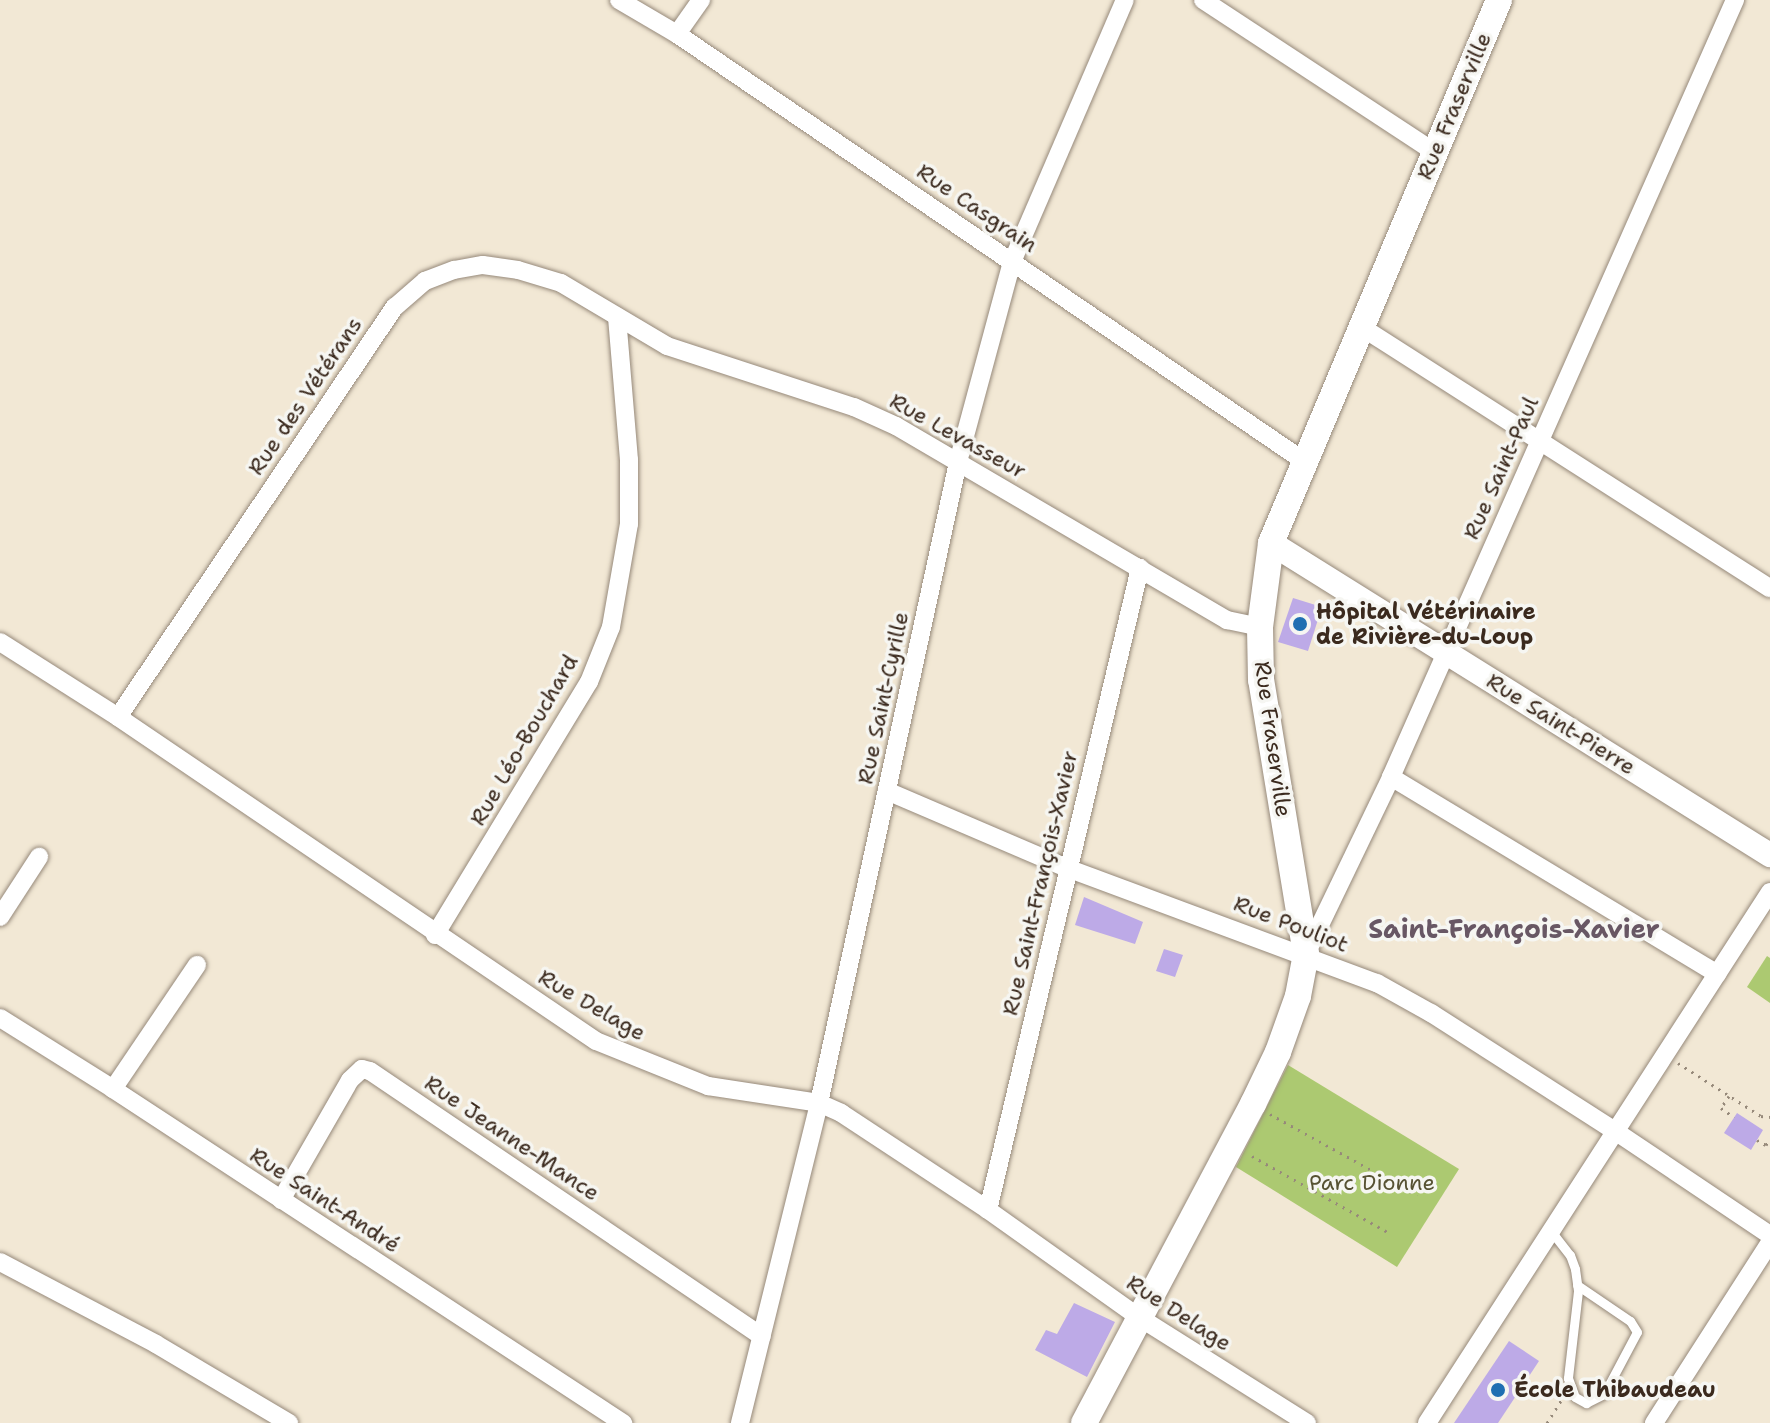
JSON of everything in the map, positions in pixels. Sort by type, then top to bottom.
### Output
[{"type":"main road","name":"Rue Fraserville","points":[[1084,1423],[1137,1316],[1253,1104],[1278,1052],[1298,996],[1306,954],[1261,680],[1260,627],[1271,543],[1499,0]]},
{"type":"street","name":"Rue Casgrain","points":[[619,0],[677,34],[1304,461]]},
{"type":"street","points":[[677,34],[701,0]]},
{"type":"street","name":"Rue Saint-Cyrille","points":[[740,1423],[819,1103],[958,462],[1012,262],[1125,0]]},
{"type":"street","points":[[1203,0],[1434,152]]},
{"type":"street","name":"Rue Saint-Paul","points":[[1306,954],[1391,777],[1735,0]]},
{"type":"street","name":"Rue des Vétérans","points":[[118,717],[395,307],[425,281],[454,270],[483,265],[518,270],[561,283],[617,317]]},
{"type":"street","name":"Rue Levasseur","points":[[617,317],[667,346],[854,407],[896,426],[1227,620],[1260,627]]},
{"type":"street","name":"Rue Léo-Bouchard","points":[[435,935],[589,682],[611,627],[629,524],[629,460],[617,317]]},
{"type":"street","points":[[1363,328],[1770,588]]},
{"type":"street","name":"Rue Saint-Pierre","points":[[1271,543],[1770,855]]},
{"type":"street","name":"Rue Saint-François-Xavier","points":[[988,1210],[1140,568]]},
{"type":"street","name":"Rue Delage","points":[[0,642],[118,717],[435,935],[596,1041],[631,1058],[708,1086],[819,1103],[862,1124],[1137,1316],[1307,1423]]},
{"type":"street","points":[[1391,777],[1717,974]]},
{"type":"street","name":"Rue Pouliot","points":[[887,791],[1067,868],[1306,954],[1377,983],[1431,1013],[1770,1235]]},
{"type":"street","points":[[0,917],[39,857]]},
{"type":"street","points":[[1427,1423],[1770,892]]},
{"type":"street","points":[[113,1089],[197,965]]},
{"type":"street","name":"Rue Saint-André","points":[[0,1018],[623,1423]]},
{"type":"street","name":"Rue Jeanne-Mance","points":[[281,1200],[350,1080],[362,1069],[370,1071],[762,1336]]},
{"type":"street","points":[[1654,1423],[1770,1242]]},
{"type":"street","points":[[0,1262],[156,1344],[289,1423]]},
{"type":"lane","points":[[1551,1231],[1570,1255],[1577,1285],[1568,1365],[1571,1386],[1579,1401],[1586,1403],[1600,1398],[1637,1332],[1630,1321],[1577,1285]]},
{"type":"path","points":[[1665,1054],[1761,1116],[1770,1117]]},
{"type":"path","points":[[1729,1096],[1721,1108],[1734,1117]]},
{"type":"path","points":[[1253,1104],[1417,1195]]},
{"type":"path","points":[[1757,1140],[1766,1145],[1770,1139]]},
{"type":"path","points":[[1231,1145],[1391,1234]]},
{"type":"path","points":[[1547,1423],[1571,1386]]},
{"type":"green space","points":[[1767,956],[1770,958],[1770,1003],[1747,987]]},
{"type":"green space","name":"Parc Dionne","points":[[1288,1065],[1459,1169],[1397,1267],[1236,1167]]},
{"type":"building","name":"Hôpital Vétérinaire de Rivière-du-Loup","points":[[1293,598],[1322,607],[1308,651],[1278,642]]},
{"type":"building","points":[[1084,897],[1143,922],[1135,944],[1075,925]]},
{"type":"building","points":[[1164,949],[1183,955],[1175,977],[1156,971]]},
{"type":"building","points":[[1737,1113],[1763,1130],[1751,1150],[1724,1133]]},
{"type":"building","points":[[1074,1303],[1115,1322],[1087,1377],[1035,1350],[1046,1330],[1057,1334]]},
{"type":"building","name":"École Thibaudeau","points":[[1509,1341],[1539,1361],[1498,1423],[1454,1423]]},
{"type":"place","name":"Hôpital Vétérinaire de Rivière-du-Loup","points":[[1300,624]]},
{"type":"place","name":"École Thibaudeau","points":[[1498,1390]]},
{"type":"district","name":"Saint-François-Xavier","points":[[1514,929]]}]
